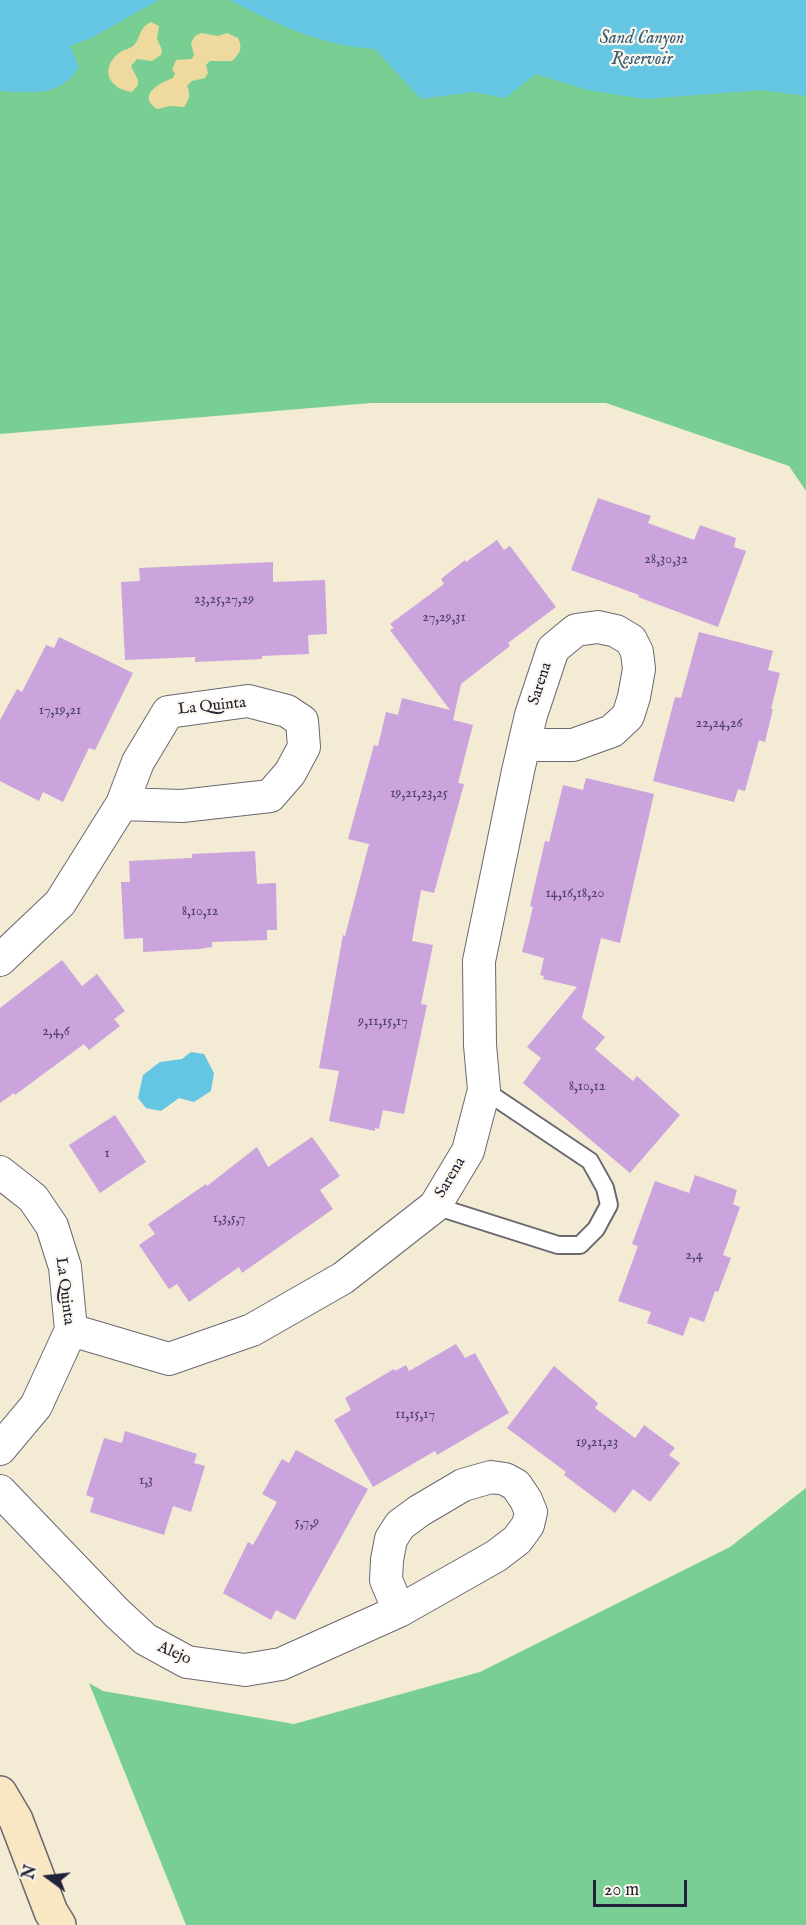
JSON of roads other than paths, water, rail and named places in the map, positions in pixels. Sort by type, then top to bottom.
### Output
[{"type":"street","name":"La Quinta","points":[[0,960],[60,903],[122,804],[138,762],[168,712],[248,701],[287,711],[302,721],[304,747],[290,773],[270,796],[182,806],[122,804]]},
{"type":"street","name":"Sarena","points":[[71,1330],[169,1359],[252,1330],[343,1278],[435,1206],[468,1151],[484,1090],[480,1045],[479,961],[524,745]]},
{"type":"street","name":"La Quinta","points":[[0,1172],[33,1198],[52,1226],[65,1267],[71,1330],[36,1406],[0,1449]]},
{"type":"street","name":"Alejo","points":[[0,1491],[129,1626],[157,1647],[187,1662],[245,1670],[281,1664],[399,1611],[496,1556],[517,1540],[528,1525],[531,1512],[516,1485],[505,1479],[491,1477],[463,1485],[400,1525],[391,1539],[386,1580],[399,1611]]},
{"type":"street","points":[[0,1793],[16,1820],[58,1925]]},
{"type":"lane","points":[[435,1206],[558,1245],[580,1245],[596,1229],[609,1205],[604,1188],[590,1161],[484,1090]]},
{"type":"water","points":[[0,0],[159,0],[91,38],[70,46],[79,67],[63,84],[44,91],[23,92],[0,91]]},
{"type":"water","name":"Sand Canyon Reservoir","points":[[230,0],[806,0],[806,96],[762,90],[645,99],[587,90],[536,74],[505,98],[473,92],[421,99],[375,49],[318,39]]},
{"type":"water","points":[[191,1052],[204,1054],[214,1073],[211,1091],[194,1102],[179,1098],[161,1111],[146,1108],[138,1098],[143,1075],[160,1062],[182,1059]]}]
